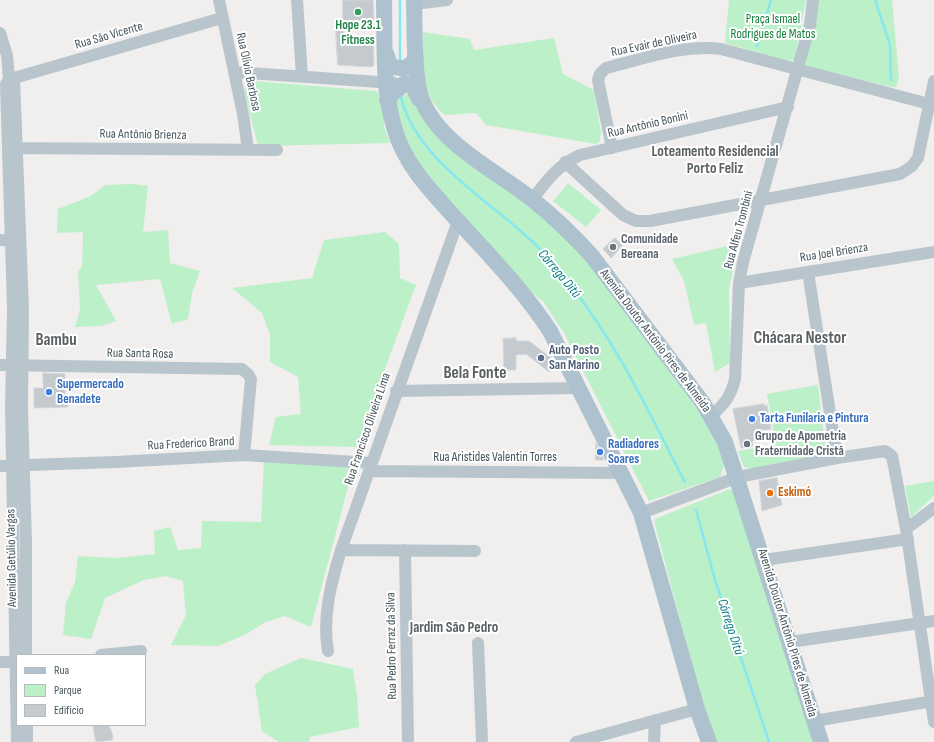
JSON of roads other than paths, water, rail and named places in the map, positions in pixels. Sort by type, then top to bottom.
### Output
[{"type":"main road","points":[[384,0],[387,100],[394,128],[410,163],[433,193],[536,310],[550,331],[641,513],[696,709],[709,742]]},
{"type":"main road","name":"Avenida Doutor Antônio Pires de Almeida","points":[[414,2],[417,83],[422,99],[440,128],[460,147],[532,200],[563,225],[592,256],[711,416],[726,442],[821,742]]},
{"type":"main road","points":[[386,52],[388,63],[397,69],[410,66],[416,58]]},
{"type":"main road","points":[[387,100],[405,83],[414,87],[426,115],[435,126],[440,128]]},
{"type":"street","name":"Rua Olívio Barbosa","points":[[219,0],[248,150]]},
{"type":"street","points":[[297,0],[302,76]]},
{"type":"street","points":[[414,2],[447,0]]},
{"type":"street","name":"Rua Alfeu Trombini","points":[[711,416],[722,407],[732,393],[735,378],[739,283],[743,262],[810,25],[813,0]]},
{"type":"street","name":"Rua São Vicente","points":[[9,80],[222,18]]},
{"type":"street","name":"Avenida Getúlio Vargas","points":[[0,33],[7,55],[12,148],[10,240],[18,309],[20,576],[26,654]]},
{"type":"street","name":"Rua Evair de Oliveira","points":[[612,148],[598,80],[600,74],[606,68],[687,48],[704,47],[721,49],[798,68],[929,104]]},
{"type":"street","points":[[234,72],[405,83]]},
{"type":"street","points":[[565,162],[623,215],[636,221],[650,221],[900,174],[912,166],[918,158],[934,81]]},
{"type":"street","name":"Rua Antônio Bonini","points":[[532,200],[551,174],[565,162],[580,156],[788,107]]},
{"type":"street","name":"Rua Antônio Brienza","points":[[12,148],[277,150]]},
{"type":"street","name":"Rua Francisco Oliveira Lima","points":[[328,651],[325,636],[327,607],[331,584],[341,550],[396,391],[458,221]]},
{"type":"street","name":"Rua Joel Brienza","points":[[739,283],[934,252]]},
{"type":"street","points":[[808,272],[836,458]]},
{"type":"street","points":[[0,366],[18,366]]},
{"type":"street","name":"Rua Santa Rosa","points":[[18,366],[242,369],[248,374],[250,379],[244,454]]},
{"type":"street","points":[[396,391],[578,388]]},
{"type":"street","points":[[641,513],[738,477],[836,458],[884,451],[892,456],[907,534],[933,702],[934,722]]},
{"type":"street","name":"Rua Frederico Brand","points":[[0,466],[116,462],[244,454],[370,467]]},
{"type":"street","name":"Rua Aristides Valentin Torres","points":[[370,467],[620,473]]},
{"type":"street","points":[[764,560],[907,534],[934,508]]},
{"type":"street","points":[[341,550],[475,551]]},
{"type":"street","name":"Rua Pedro Ferraz da Silva","points":[[405,550],[408,742]]},
{"type":"street","name":"Avenida Getúlio Vargas","points":[[16,654],[20,576]]},
{"type":"street","points":[[790,642],[934,621]]},
{"type":"street","points":[[478,643],[482,742]]},
{"type":"street","points":[[111,654],[142,651]]},
{"type":"street","points":[[0,662],[16,662]]},
{"type":"street","points":[[814,721],[933,702]]},
{"type":"street","points":[[576,742],[696,709]]},
{"type":"street","points":[[654,742],[655,720]]},
{"type":"street","name":"Avenida Getúlio Vargas","points":[[17,726],[17,742]]},
{"type":"street","points":[[27,726],[27,742]]},
{"type":"waterway","name":"Córrego Ditú","points":[[400,0],[400,62]]},
{"type":"waterway","points":[[757,46],[771,0]]},
{"type":"waterway","points":[[875,0],[890,45],[891,80]]},
{"type":"waterway","name":"Córrego Ditú","points":[[400,94],[408,118],[422,140],[439,161],[540,249],[560,271],[588,309],[618,356],[646,406],[685,482]]},
{"type":"waterway","name":"Córrego Ditú","points":[[696,510],[715,580],[769,742]]},
{"type":"place","name":"Hope 23.1 Fitness","points":[[358,12]]},
{"type":"place","name":"Comunidade Bereana","points":[[613,247]]},
{"type":"place","name":"Auto Posto San Marino","points":[[541,358]]},
{"type":"place","name":"Supermercado Benadete","points":[[49,392]]},
{"type":"place","name":"Tarta Funilaria e Pintura","points":[[752,419]]},
{"type":"place","name":"Grupo de Apometria Fraternidade Cristã","points":[[747,444]]},
{"type":"place","name":"Radiadores Soares","points":[[600,452]]},
{"type":"place","name":"Eskimó","points":[[770,493]]},
{"type":"district","name":"Loteamento Residencial Porto Feliz","points":[[715,160]]},
{"type":"district","name":"Chácara Nestor","points":[[800,339]]},
{"type":"district","name":"Bambu","points":[[56,341]]},
{"type":"district","name":"Bela Fonte","points":[[475,374]]},
{"type":"district","name":"Jardim São Pedro","points":[[454,628]]},
{"type":"park label","name":"Praça Ismael Rodrigues de Matos","points":[[773,28]]}]
